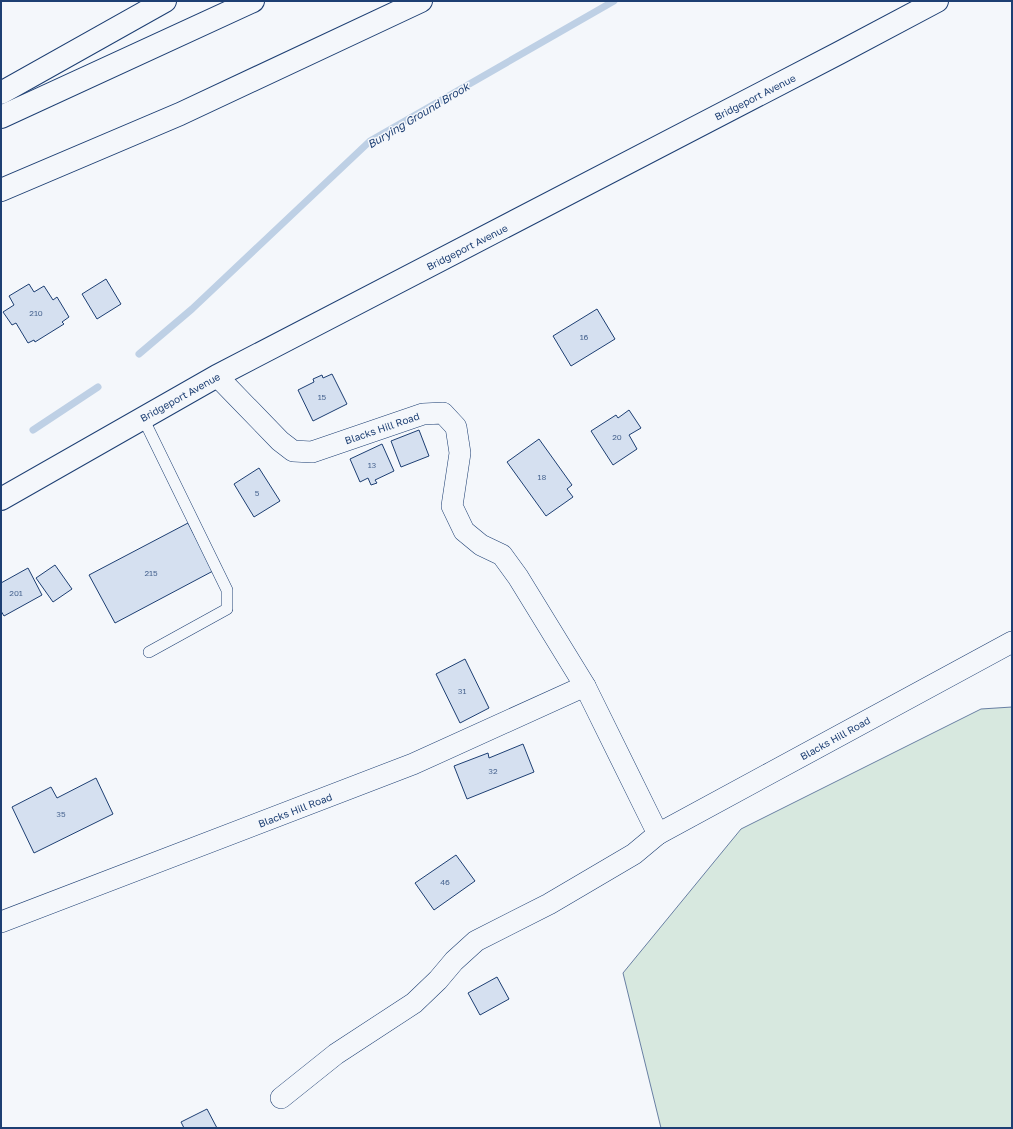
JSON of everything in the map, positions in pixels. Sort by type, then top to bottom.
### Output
[{"type":"main road","points":[[1,93],[165,1]]},
{"type":"main road","points":[[1,117],[253,1]]},
{"type":"main road","points":[[1,190],[180,114],[421,1]]},
{"type":"main road","name":"Bridgeport Avenue","points":[[1,499],[217,376],[937,1]]},
{"type":"street","name":"Blacks Hill Road","points":[[217,376],[280,441],[293,450],[312,452],[423,414],[443,413],[456,428],[460,453],[452,506],[464,531],[481,544],[502,555],[518,577],[585,686],[658,834]]},
{"type":"street","name":"Blacks Hill Road","points":[[281,1098],[336,1054],[414,1003],[438,980],[454,961],[476,941],[549,904],[584,884],[634,854],[658,834],[1012,642]]},
{"type":"street","name":"Blacks Hill Road","points":[[1,922],[413,764],[585,686]]},
{"type":"lane","points":[[143,418],[227,590],[227,609],[149,652]]},
{"type":"shaded area","points":[[1012,707],[1012,1128],[661,1128],[623,973],[741,829],[981,709]]},
{"type":"building","points":[[106,279],[121,304],[97,319],[82,294]]},
{"type":"building","points":[[29,284],[34,292],[44,286],[53,300],[57,297],[69,317],[62,322],[64,324],[35,342],[34,340],[28,343],[16,323],[12,325],[3,312],[14,305],[9,296]]},
{"type":"building","points":[[597,309],[615,339],[571,366],[553,336]]},
{"type":"building","points":[[332,374],[347,404],[313,421],[298,390],[314,382],[313,379],[322,375],[323,378]]},
{"type":"building","points":[[629,410],[641,428],[629,435],[637,449],[613,465],[591,431],[616,415],[618,418]]},
{"type":"building","points":[[419,430],[429,456],[401,467],[391,441]]},
{"type":"building","points":[[539,439],[572,485],[567,489],[573,497],[546,516],[507,462]]},
{"type":"building","points":[[382,444],[394,471],[375,480],[377,483],[371,485],[368,478],[360,482],[350,459]]},
{"type":"building","points":[[259,468],[280,501],[254,517],[234,484]]},
{"type":"building","points":[[188,523],[213,571],[115,623],[89,575]]},
{"type":"building","points":[[55,565],[72,589],[53,602],[36,578]]},
{"type":"building","points":[[28,568],[42,595],[4,616],[1,611],[1,583]]},
{"type":"building","points":[[465,659],[489,708],[460,723],[436,674]]},
{"type":"building","points":[[523,744],[534,772],[467,799],[454,766],[488,753],[489,758]]},
{"type":"building","points":[[96,778],[113,814],[34,853],[12,807],[51,787],[57,798]]},
{"type":"building","points":[[456,855],[475,881],[434,910],[415,883]]},
{"type":"building","points":[[497,977],[509,999],[480,1015],[468,993]]},
{"type":"building","points":[[207,1109],[217,1128],[184,1128],[181,1122]]},
{"type":"waterway","name":"Burying Ground Brook","points":[[139,354],[192,309],[370,141],[614,1]]},
{"type":"waterway","points":[[33,430],[98,387]]}]
